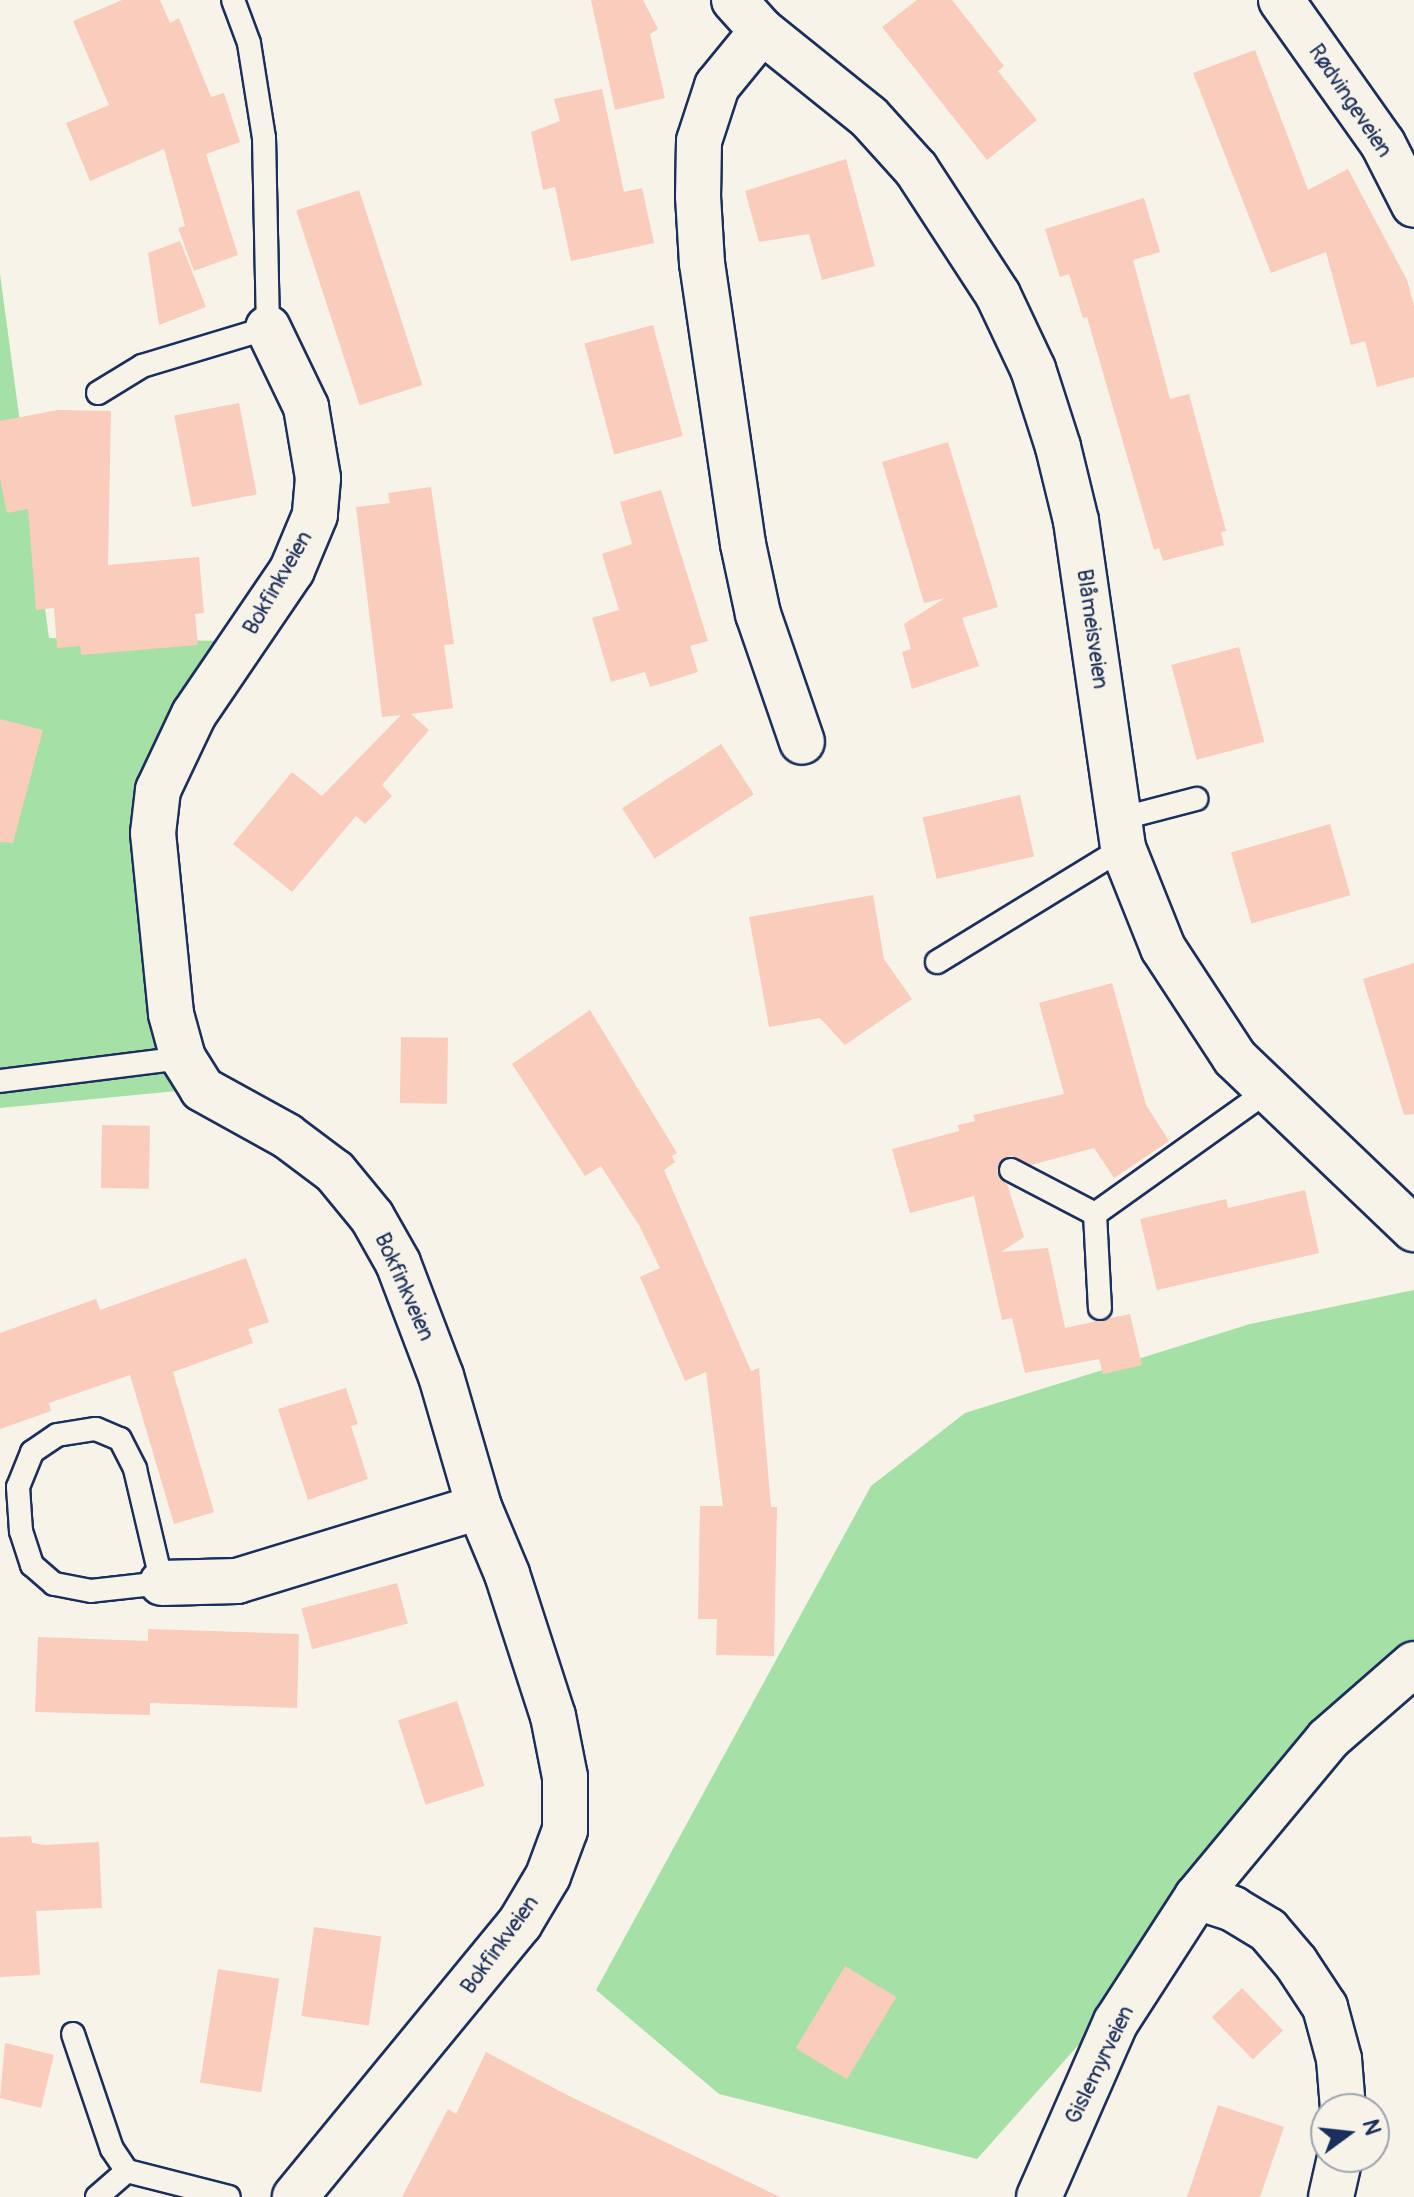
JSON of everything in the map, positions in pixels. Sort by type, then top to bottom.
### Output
[{"type":"street","name":"Rødvingeveien","points":[[1281,0],[1383,144],[1414,205]]},
{"type":"street","name":"Blåmeisveien","points":[[802,742],[758,614],[743,544],[702,263],[699,141],[717,86],[748,15],[869,117],[916,169],[998,295],[1033,369],[1076,521],[1121,833],[1163,948],[1235,1058],[1266,1092],[1414,1229]]},
{"type":"street","name":"Bokfinkveien","points":[[268,328],[306,407],[318,478],[315,515],[292,570],[194,714],[158,790],[153,833],[159,925],[171,1014],[183,1058],[202,1089],[299,1145],[335,1172],[372,1217],[425,1332],[479,1507],[504,1563],[553,1716],[565,1777],[565,1830],[548,1876],[520,1923],[295,2197]]},
{"type":"street","points":[[162,1583],[237,1581],[479,1507]]},
{"type":"street","name":"Gislemyrveien","points":[[1039,2197],[1116,2022],[1197,1897],[1320,1749],[1414,1664]]},
{"type":"street","points":[[1197,1897],[1233,1909],[1268,1930],[1296,1963],[1325,2007],[1339,2059],[1342,2093]]},
{"type":"street","points":[[1331,2197],[1336,2173]]},
{"type":"lane","name":"Bokfinkveien","points":[[233,0],[249,43],[264,138],[268,328]]},
{"type":"lane","points":[[98,393],[142,366],[268,328]]},
{"type":"lane","points":[[937,962],[1121,833],[1196,799]]},
{"type":"lane","points":[[0,1081],[183,1058]]},
{"type":"lane","points":[[1095,1214],[1266,1092]]},
{"type":"lane","points":[[1011,1170],[1095,1214]]},
{"type":"lane","points":[[1095,1214],[1100,1308]]},
{"type":"lane","points":[[96,1429],[120,1439],[148,1509],[162,1583],[91,1591],[54,1584],[32,1565],[21,1531],[18,1487],[32,1452],[57,1435],[96,1429]]},
{"type":"lane","points":[[73,2034],[112,2149],[127,2171],[229,2197]]},
{"type":"lane","points":[[97,2197],[127,2171]]},
{"type":"green space","points":[[0,274],[49,638],[228,641],[179,771],[139,929],[208,1088],[0,1108]]},
{"type":"green space","points":[[1414,1290],[1414,1676],[1363,1725],[977,2159],[719,2094],[596,1990],[871,1486],[965,1413],[1250,1324]]},
{"type":"building","points":[[122,0],[160,0],[170,23],[179,18],[211,97],[224,93],[240,142],[206,154],[238,255],[194,271],[178,228],[185,226],[164,149],[90,181],[66,123],[109,105],[73,21]]},
{"type":"building","points":[[591,0],[643,0],[658,29],[650,34],[665,98],[615,110]]},
{"type":"building","points":[[917,0],[952,0],[1004,66],[998,71],[1037,120],[987,160],[882,27]]},
{"type":"building","points":[[1255,50],[1308,190],[1348,169],[1407,280],[1414,306],[1414,377],[1377,387],[1365,341],[1351,345],[1326,252],[1271,273],[1193,73]]},
{"type":"building","points":[[602,89],[624,192],[642,188],[654,243],[571,261],[555,187],[543,190],[531,132],[560,121],[554,99]]},
{"type":"building","points":[[846,159],[875,266],[822,280],[809,234],[759,242],[745,191]]},
{"type":"building","points":[[359,190],[422,385],[360,405],[296,210]]},
{"type":"building","points":[[1144,198],[1160,252],[1133,260],[1170,399],[1189,394],[1226,531],[1221,532],[1224,545],[1163,561],[1159,548],[1154,550],[1087,317],[1083,318],[1069,274],[1060,277],[1045,229]]},
{"type":"building","points":[[180,241],[206,307],[159,325],[148,253]]},
{"type":"building","points":[[653,325],[683,436],[614,454],[584,343]]},
{"type":"building","points":[[239,403],[257,494],[192,507],[174,416]]},
{"type":"building","points":[[58,410],[111,411],[108,565],[199,557],[204,613],[195,614],[198,645],[81,655],[80,646],[57,648],[54,608],[36,610],[28,509],[7,513],[0,479],[0,421]]},
{"type":"building","points":[[948,442],[998,607],[962,618],[979,666],[912,689],[902,652],[911,649],[904,624],[945,598],[924,603],[882,462]]},
{"type":"building","points":[[431,487],[454,644],[444,645],[453,708],[411,714],[429,730],[382,785],[392,796],[365,824],[356,816],[292,892],[233,844],[292,772],[322,796],[401,715],[382,717],[356,507],[390,503],[388,493]]},
{"type":"building","points":[[661,490],[708,641],[690,646],[698,672],[650,687],[645,672],[611,682],[592,618],[619,610],[602,554],[632,544],[620,502]]},
{"type":"building","points":[[1239,647],[1264,742],[1197,760],[1171,665]]},
{"type":"building","points":[[0,719],[43,730],[13,843],[0,842]]},
{"type":"building","points":[[721,744],[754,794],[655,859],[622,808]]},
{"type":"building","points":[[1020,795],[1034,856],[937,879],[923,817]]},
{"type":"building","points":[[1330,824],[1350,895],[1251,924],[1231,852]]},
{"type":"building","points":[[873,895],[884,959],[912,999],[845,1045],[820,1018],[769,1027],[749,917]]},
{"type":"building","points":[[1414,963],[1414,1114],[1404,1115],[1363,979]]},
{"type":"building","points":[[1112,983],[1146,1105],[1169,1141],[1114,1178],[1094,1148],[1031,1165],[1011,1156],[1003,1159],[997,1171],[1007,1184],[1024,1237],[1001,1252],[1048,1248],[1065,1328],[1130,1314],[1142,1365],[1103,1374],[1099,1359],[1025,1373],[1012,1318],[1002,1320],[974,1196],[910,1213],[892,1149],[959,1131],[958,1125],[975,1121],[973,1115],[1064,1094],[1039,1003]]},
{"type":"building","points":[[590,1010],[677,1153],[672,1156],[675,1162],[664,1170],[751,1371],[759,1368],[771,1507],[777,1507],[774,1656],[716,1655],[717,1619],[698,1619],[700,1506],[723,1506],[706,1372],[685,1381],[640,1277],[660,1268],[640,1227],[601,1166],[585,1176],[512,1064]]},
{"type":"building","points":[[401,1037],[448,1038],[447,1104],[400,1103]]},
{"type":"building","points":[[102,1125],[150,1126],[149,1189],[101,1188]]},
{"type":"building","points":[[1305,1190],[1319,1253],[1157,1290],[1140,1219],[1226,1199],[1228,1208]]},
{"type":"building","points":[[246,1258],[269,1322],[248,1329],[253,1343],[173,1372],[214,1512],[174,1524],[130,1375],[49,1403],[51,1411],[0,1429],[0,1333],[96,1299],[100,1310]]},
{"type":"building","points":[[346,1388],[358,1424],[351,1426],[368,1479],[308,1500],[278,1409]]},
{"type":"building","points":[[397,1583],[408,1624],[312,1649],[301,1609]]},
{"type":"building","points":[[148,1629],[299,1634],[297,1708],[150,1703],[150,1715],[35,1712],[38,1637],[148,1641]]},
{"type":"building","points":[[457,1701],[485,1786],[426,1805],[398,1720]]},
{"type":"building","points":[[31,1836],[32,1843],[45,1845],[99,1842],[102,1908],[36,1911],[40,1975],[0,1977],[0,1837]]},
{"type":"building","points":[[314,1927],[381,1936],[369,2026],[301,2016]]},
{"type":"building","points":[[845,1966],[896,1997],[847,2079],[796,2048]]},
{"type":"building","points":[[218,1969],[279,1979],[261,2092],[200,2083]]},
{"type":"building","points":[[1242,1988],[1283,2030],[1253,2060],[1212,2017]]},
{"type":"building","points":[[5,2043],[54,2055],[41,2108],[0,2098]]},
{"type":"building","points":[[486,2052],[569,2096],[780,2197],[402,2197],[448,2109],[456,2114]]},
{"type":"building","points":[[1218,2105],[1284,2127],[1260,2197],[1187,2197]]}]
